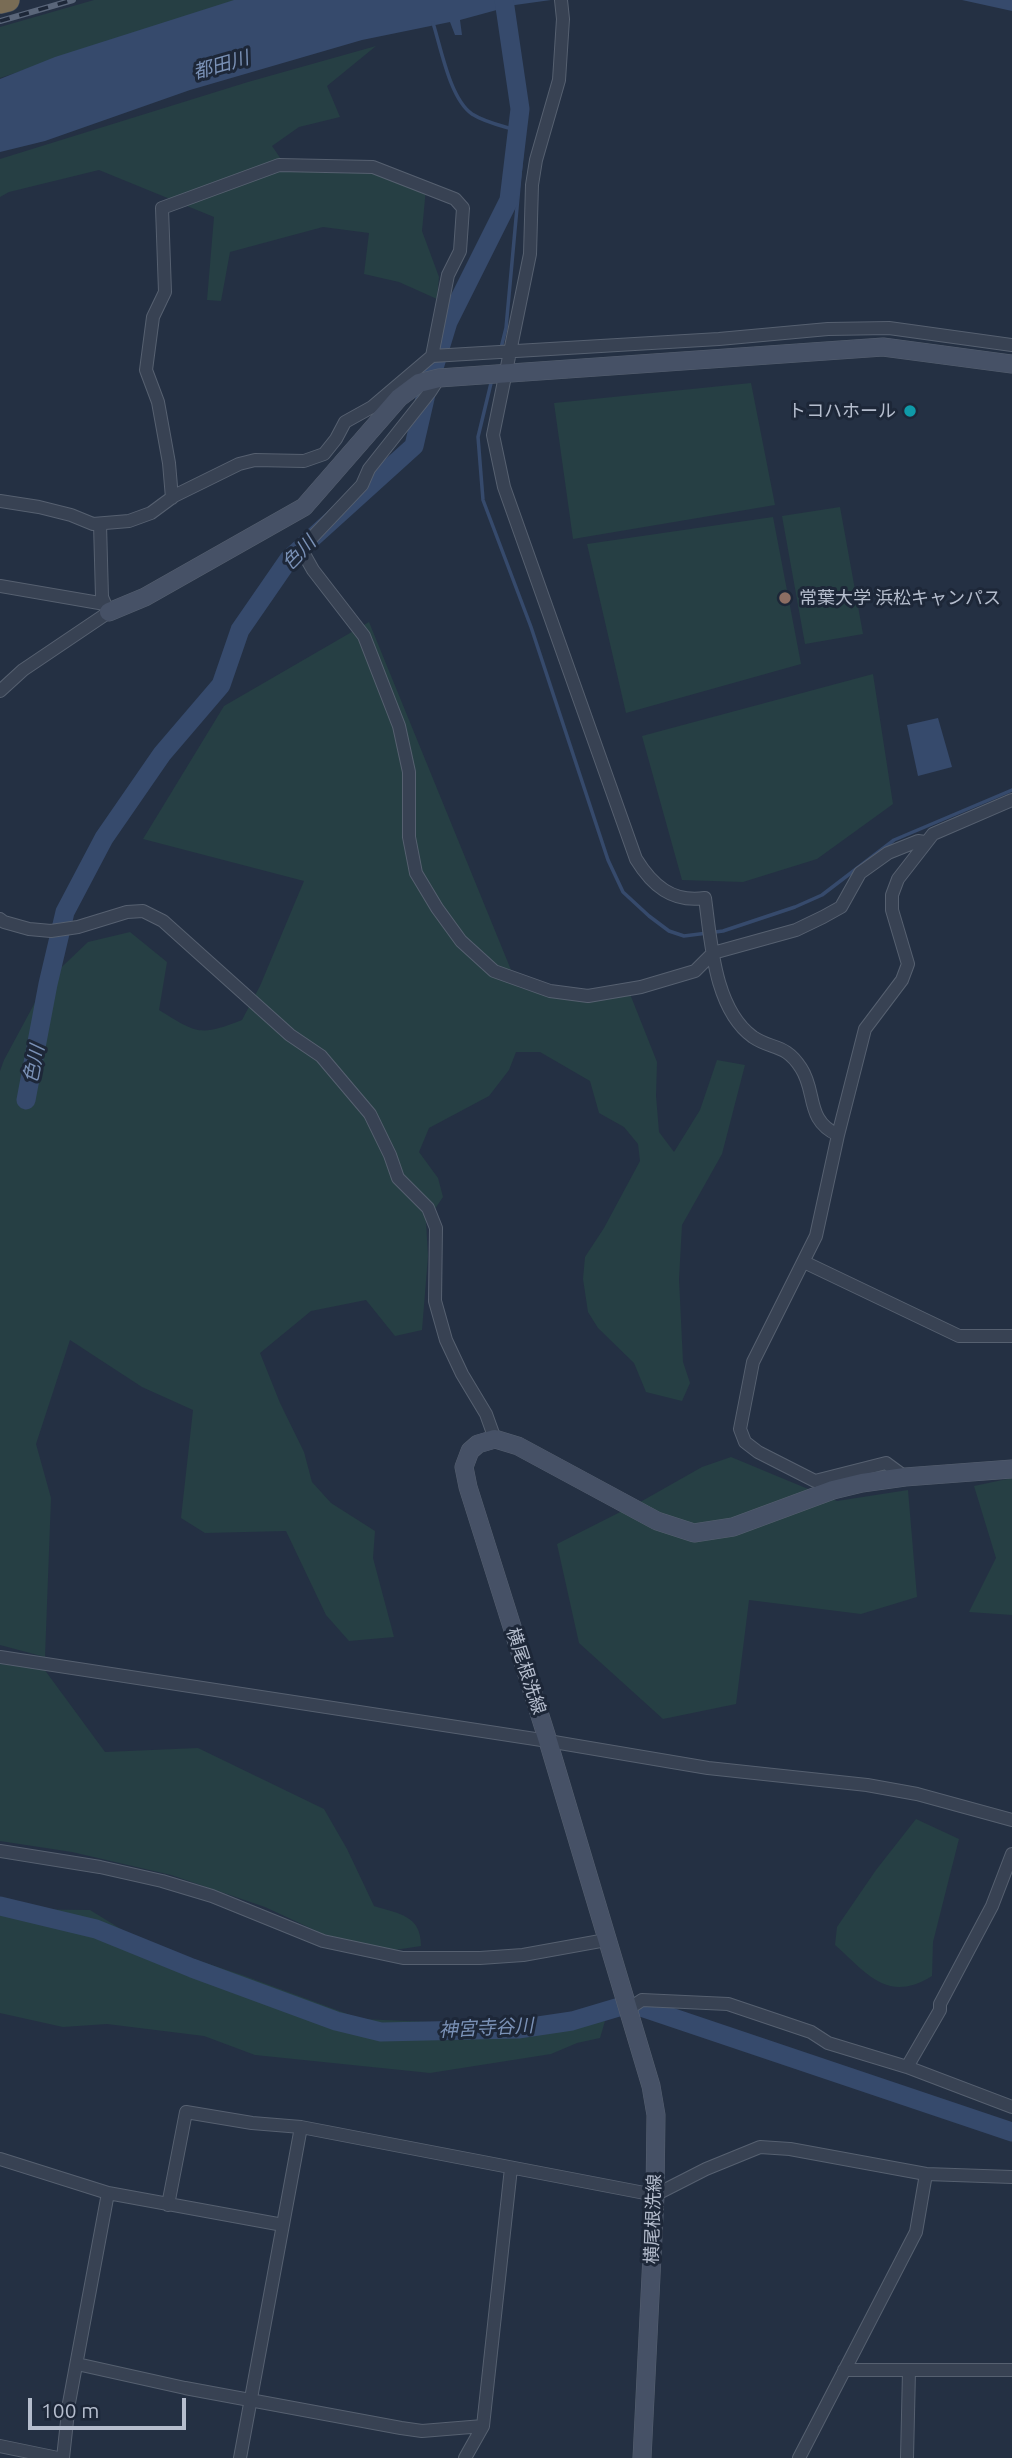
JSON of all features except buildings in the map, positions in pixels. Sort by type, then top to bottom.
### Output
[{"type":"highway","points":[[0,2],[8,0]]},
{"type":"main road","points":[[107,608],[145,597],[304,507],[400,398],[419,383],[439,378],[506,372],[883,346],[1012,364]]},
{"type":"main road","points":[[495,1439],[518,1446],[657,1521],[694,1533],[733,1527],[833,1490],[862,1483],[1012,1469]]},
{"type":"main road","name":"横尾根洗線","points":[[495,1439],[478,1444],[470,1451],[464,1467],[468,1487],[548,1741],[651,2086],[656,2115],[655,2195],[642,2458]]},
{"type":"street","points":[[561,0],[563,19],[559,80],[536,160],[530,254],[493,435],[496,458],[636,859],[646,876],[676,897],[689,900],[705,898],[719,983],[739,1022],[754,1037],[774,1044],[794,1056],[804,1072],[812,1107],[821,1122],[838,1135]]},
{"type":"street","points":[[172,498],[158,402],[146,370],[153,317],[165,292],[162,208],[279,165],[373,167],[454,199],[463,208],[460,251],[448,275],[432,356]]},
{"type":"street","points":[[0,501],[39,507],[93,524],[129,521],[150,513],[172,498],[239,464],[255,460],[304,461],[324,454],[345,422],[372,407],[432,356],[719,339],[828,329],[889,328],[1012,345]]},
{"type":"street","points":[[439,378],[369,469],[362,485],[314,535],[304,548],[304,554],[313,570],[364,636],[399,726],[409,772],[410,837],[416,873],[461,941],[483,963],[509,978],[550,990],[588,996],[641,987],[695,971],[713,953],[796,930],[823,917],[841,907],[860,873],[888,853],[918,841],[925,842]]},
{"type":"street","points":[[100,524],[102,597],[107,608]]},
{"type":"street","points":[[0,586],[107,608]]},
{"type":"street","points":[[0,691],[23,670],[107,608]]},
{"type":"street","points":[[905,1478],[886,1463],[814,1481],[758,1452],[745,1442],[740,1429],[753,1362],[816,1236],[865,1029],[902,980],[908,964],[892,910],[892,895],[898,879],[933,834],[1012,800]]},
{"type":"street","points":[[0,919],[29,929],[51,931],[78,927],[127,912],[143,911],[163,921],[290,1035],[321,1056],[370,1114],[398,1178],[428,1208],[436,1228],[435,1301],[446,1340],[486,1414],[495,1439]]},
{"type":"street","points":[[804,1262],[959,1336],[1012,1336]]},
{"type":"street","points":[[0,1657],[708,1768],[867,1785],[917,1794],[1012,1820]]},
{"type":"street","points":[[0,1851],[100,1867],[162,1881],[212,1896],[323,1941],[403,1958],[523,1955],[606,1940]]},
{"type":"street","points":[[907,2067],[940,2010],[940,2004],[992,1906],[1012,1854]]},
{"type":"street","points":[[627,2010],[642,2000],[728,2004],[811,2032],[828,2043],[907,2067],[1012,2107]]},
{"type":"street","points":[[168,2205],[186,2112],[252,2123],[301,2127],[655,2195],[706,2169],[760,2147],[790,2149],[926,2174],[1012,2177]]},
{"type":"street","points":[[240,2458],[301,2127]]},
{"type":"street","points":[[0,2159],[108,2193],[283,2225]]},
{"type":"street","points":[[465,2458],[483,2426],[511,2168]]},
{"type":"street","points":[[799,2458],[916,2231],[926,2174]]},
{"type":"street","points":[[0,2446],[60,2458],[108,2193]]},
{"type":"street","points":[[77,2364],[173,2385],[411,2429],[483,2426]]},
{"type":"street","points":[[844,2370],[1012,2370]]},
{"type":"street","points":[[907,2458],[909,2371]]},
{"type":"green space","points":[[94,0],[238,0],[0,78],[0,27]]},
{"type":"green space","points":[[376,46],[327,86],[340,117],[299,127],[272,146],[285,165],[377,169],[426,188],[422,231],[439,277],[437,299],[399,282],[364,274],[369,233],[323,227],[230,252],[221,301],[207,300],[214,217],[99,170],[9,192],[0,197],[0,159],[248,82]]},
{"type":"green space","points":[[751,383],[775,505],[573,539],[554,403]]},
{"type":"green space","points":[[840,507],[863,634],[805,644],[782,516]]},
{"type":"green space","points":[[773,517],[801,664],[626,713],[587,544]]},
{"type":"green space","points":[[369,622],[518,987],[574,1000],[630,994],[657,1062],[659,1132],[674,1152],[700,1110],[717,1060],[745,1065],[722,1154],[682,1225],[679,1279],[683,1362],[690,1383],[682,1401],[646,1392],[634,1363],[598,1328],[588,1312],[583,1279],[585,1257],[640,1161],[638,1144],[624,1127],[599,1113],[590,1081],[540,1052],[516,1052],[509,1070],[489,1096],[429,1128],[419,1152],[438,1178],[443,1197],[426,1222],[428,1256],[422,1330],[395,1336],[366,1300],[311,1311],[260,1353],[304,1452],[312,1482],[331,1503],[375,1531],[373,1558],[394,1637],[349,1641],[326,1615],[286,1531],[205,1533],[181,1518],[193,1410],[142,1387],[70,1340],[36,1444],[51,1498],[45,1657],[0,1645],[0,1071],[46,982],[88,942],[130,932],[167,962],[159,1010],[182,1024],[199,1030],[216,1029],[242,1020],[260,986],[304,881],[143,839],[224,706]]},
{"type":"green space","points":[[873,674],[893,804],[817,859],[743,882],[682,880],[642,736]]},
{"type":"green space","points":[[731,1457],[837,1501],[908,1490],[917,1597],[861,1614],[749,1600],[736,1704],[663,1719],[579,1643],[557,1544],[702,1467]]},
{"type":"green space","points":[[1012,1478],[1012,1615],[969,1612],[996,1558],[974,1486]]},
{"type":"green space","points":[[0,1664],[44,1669],[105,1752],[198,1748],[324,1809],[347,1849],[374,1906],[400,1914],[413,1922],[420,1936],[421,1946],[388,1951],[323,1934],[265,1907],[171,1875],[72,1852],[0,1841]]},
{"type":"green space","points":[[916,1819],[959,1839],[933,1942],[932,1976],[916,1984],[890,1986],[868,1974],[835,1945],[837,1927],[876,1870]]},
{"type":"green space","points":[[0,1909],[90,1910],[142,1942],[361,2019],[477,2024],[605,2021],[600,2038],[577,2043],[551,2054],[430,2073],[255,2055],[204,2036],[107,2024],[63,2027],[0,2013]]},
{"type":"water","name":"都田川","points":[[234,0],[551,0],[515,5],[460,20],[462,35],[455,35],[450,22],[362,40],[190,90],[45,141],[0,152],[0,79],[55,57]]},
{"type":"water","points":[[962,0],[1012,0],[1012,11]]},
{"type":"water","points":[[938,718],[952,767],[918,776],[907,725]]},
{"type":"waterway","name":"色川","points":[[26,1100],[65,912],[104,838],[162,754],[221,685],[240,630],[289,559],[414,446],[426,394],[448,322],[509,200],[520,109],[504,0]]},
{"type":"waterway","points":[[433,23],[447,72],[464,107],[483,120],[519,131],[523,142],[506,328],[501,348]]},
{"type":"waterway","points":[[492,379],[478,437],[483,500],[531,627],[608,860],[623,892],[649,916],[669,931],[684,936],[723,931],[795,907],[822,895],[894,840],[1012,790]]},
{"type":"waterway","name":"神宮寺谷川","points":[[0,1906],[96,1929],[336,2021],[381,2032],[518,2029],[572,2021],[619,2007],[638,2006],[1012,2132]]},
{"type":"railway","points":[[0,21],[73,0]]},
{"type":"place","name":"トコハホール","points":[[910,411]]},
{"type":"place","name":"常葉大学 浜松キャンパス","points":[[785,598]]}]
